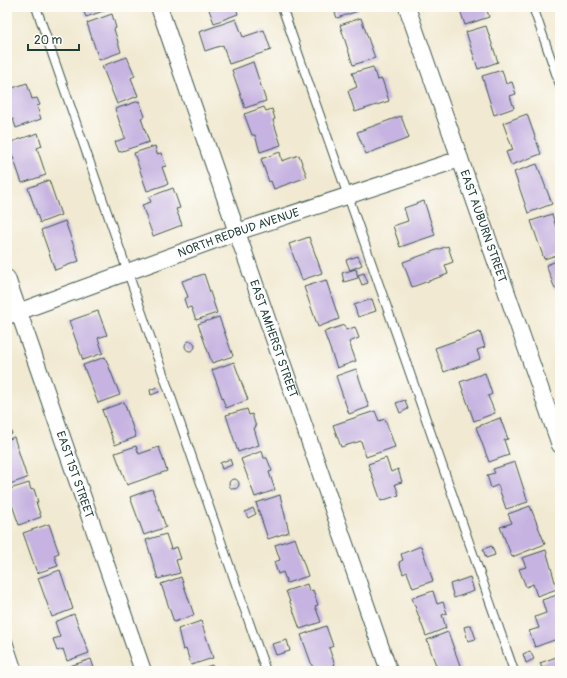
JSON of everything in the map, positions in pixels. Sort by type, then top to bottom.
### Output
[{"type":"street","name":"EAST AMHERST STREET","points":[[159,7],[389,671]]},
{"type":"street","name":"EAST AUBURN STREET","points":[[407,7],[560,445]]},
{"type":"street","name":"NORTH REDBUD AVENUE","points":[[13,314],[237,232],[460,159]]},
{"type":"street","name":"EAST 1ST STREET","points":[[7,278],[13,314],[143,671]]},
{"type":"lane","points":[[36,7],[266,671]]},
{"type":"lane","points":[[282,7],[514,671]]},
{"type":"lane","points":[[533,7],[560,85]]},
{"type":"lane","points":[[7,638],[18,671]]},
{"type":"building","points":[[82,7],[106,7],[106,10],[86,17]]},
{"type":"building","points":[[208,7],[236,7],[238,14],[214,23]]},
{"type":"building","points":[[333,7],[357,7],[358,11],[337,18]]},
{"type":"building","points":[[459,7],[486,7],[489,17],[465,25]]},
{"type":"building","points":[[112,14],[116,28],[114,29],[121,52],[99,60],[87,23]]},
{"type":"building","points":[[361,18],[375,58],[353,65],[340,25]]},
{"type":"building","points":[[236,19],[243,37],[264,30],[271,50],[229,64],[223,45],[205,51],[199,32]]},
{"type":"building","points":[[486,26],[498,62],[478,69],[466,32]]},
{"type":"building","points":[[127,57],[135,76],[131,78],[138,96],[117,104],[102,66]]},
{"type":"building","points":[[253,62],[266,101],[245,108],[232,70]]},
{"type":"building","points":[[7,66],[12,79],[7,81]]},
{"type":"building","points":[[373,67],[377,80],[382,79],[389,101],[355,112],[348,91],[357,87],[352,73]]},
{"type":"building","points":[[502,70],[506,84],[512,82],[516,94],[510,96],[514,108],[494,115],[482,76]]},
{"type":"building","points":[[27,83],[32,99],[37,98],[40,105],[37,106],[41,119],[16,128],[13,119],[7,121],[7,90]]},
{"type":"building","points":[[139,101],[145,116],[141,118],[149,142],[119,152],[115,142],[125,138],[115,109]]},
{"type":"building","points":[[264,107],[266,111],[272,109],[275,119],[273,120],[281,145],[260,152],[255,135],[252,135],[244,114]]},
{"type":"building","points":[[527,114],[541,154],[511,165],[506,152],[513,150],[503,123]]},
{"type":"building","points":[[401,116],[409,138],[366,154],[357,132]]},
{"type":"building","points":[[38,133],[42,146],[37,148],[46,175],[22,183],[8,143]]},
{"type":"building","points":[[155,146],[157,154],[161,153],[166,166],[162,167],[168,184],[147,191],[134,153]]},
{"type":"building","points":[[280,152],[282,161],[299,155],[307,177],[274,189],[271,181],[269,182],[261,159]]},
{"type":"building","points":[[537,164],[552,204],[528,213],[514,172]]},
{"type":"building","points":[[49,180],[61,215],[40,223],[28,188]]},
{"type":"building","points":[[173,188],[180,208],[176,209],[182,225],[153,236],[142,205],[151,202],[149,197]]},
{"type":"building","points":[[424,201],[435,235],[400,247],[393,226],[408,221],[404,208]]},
{"type":"building","points":[[552,214],[556,227],[560,226],[560,254],[544,259],[531,221]]},
{"type":"building","points":[[65,221],[79,261],[55,270],[41,230]]},
{"type":"building","points":[[309,237],[322,273],[302,280],[289,244]]},
{"type":"building","points":[[448,246],[453,262],[445,265],[448,274],[412,287],[403,262]]},
{"type":"building","points":[[358,256],[362,265],[350,270],[346,260]]},
{"type":"building","points":[[560,260],[560,293],[558,288],[555,289],[546,265]]},
{"type":"building","points":[[356,269],[358,278],[344,282],[342,273]]},
{"type":"building","points":[[364,273],[368,283],[362,285],[358,275]]},
{"type":"building","points":[[204,274],[217,313],[196,320],[191,307],[187,308],[184,299],[188,297],[182,281]]},
{"type":"building","points":[[326,280],[339,319],[318,327],[304,287]]},
{"type":"building","points":[[372,299],[376,311],[358,317],[354,305]]},
{"type":"building","points":[[98,311],[107,335],[98,338],[103,353],[83,360],[69,321]]},
{"type":"building","points":[[219,317],[233,356],[212,363],[198,324]]},
{"type":"building","points":[[344,325],[346,330],[355,327],[359,338],[349,342],[356,361],[337,368],[324,332]]},
{"type":"building","points":[[480,332],[485,347],[477,350],[480,359],[444,372],[435,348]]},
{"type":"building","points":[[188,341],[192,341],[194,342],[194,350],[188,351],[185,348],[185,344]]},
{"type":"building","points":[[105,357],[120,395],[98,403],[83,365]]},
{"type":"building","points":[[234,362],[248,400],[226,408],[212,370]]},
{"type":"building","points":[[356,369],[369,407],[349,414],[336,376]]},
{"type":"building","points":[[485,373],[492,394],[488,396],[495,413],[474,421],[460,382]]},
{"type":"building","points":[[157,387],[159,392],[151,395],[150,390]]},
{"type":"building","points":[[405,400],[408,409],[400,413],[396,403]]},
{"type":"building","points":[[124,402],[136,437],[115,445],[102,410]]},
{"type":"building","points":[[247,409],[249,415],[252,414],[259,445],[238,452],[226,415]]},
{"type":"building","points":[[375,411],[379,421],[385,419],[395,447],[366,457],[361,441],[341,447],[333,425]]},
{"type":"building","points":[[7,418],[12,434],[7,435]]},
{"type":"building","points":[[500,418],[508,439],[504,440],[509,455],[489,462],[476,427]]},
{"type":"building","points":[[14,437],[27,478],[7,485],[7,440]]},
{"type":"building","points":[[136,446],[139,454],[159,447],[167,471],[127,485],[115,453]]},
{"type":"building","points":[[262,451],[264,458],[267,458],[272,471],[269,472],[275,490],[255,497],[241,459]]},
{"type":"building","points":[[386,458],[391,472],[398,469],[402,482],[395,484],[399,495],[381,501],[368,464]]},
{"type":"building","points":[[230,459],[232,465],[222,469],[220,463]]},
{"type":"building","points":[[515,462],[528,502],[506,509],[498,485],[491,488],[487,475],[495,473],[493,469]]},
{"type":"building","points":[[232,479],[236,479],[238,480],[238,488],[232,489],[229,486],[229,482]]},
{"type":"building","points":[[29,483],[31,490],[34,489],[38,502],[36,502],[41,517],[19,525],[7,490]]},
{"type":"building","points":[[152,489],[166,527],[144,535],[130,497]]},
{"type":"building","points":[[280,495],[289,532],[268,539],[256,503]]},
{"type":"building","points":[[530,506],[545,544],[512,557],[500,527],[512,523],[508,514]]},
{"type":"building","points":[[253,508],[256,514],[248,518],[245,512]]},
{"type":"building","points":[[49,524],[59,553],[54,555],[58,566],[37,573],[23,533]]},
{"type":"building","points":[[166,534],[171,549],[177,547],[181,559],[176,560],[180,573],[158,579],[146,540]]},
{"type":"building","points":[[295,538],[308,576],[287,583],[283,572],[278,574],[274,562],[280,560],[275,545]]},
{"type":"building","points":[[421,546],[433,581],[413,588],[407,572],[403,574],[399,562],[403,560],[401,554]]},
{"type":"building","points":[[492,546],[495,555],[486,558],[483,549]]},
{"type":"building","points":[[546,550],[557,589],[537,596],[533,584],[526,587],[519,569],[526,567],[522,558]]},
{"type":"building","points":[[60,570],[73,609],[52,617],[38,578]]},
{"type":"building","points":[[181,577],[194,615],[174,622],[161,584]]},
{"type":"building","points":[[470,577],[474,591],[454,598],[450,584]]},
{"type":"building","points":[[307,584],[309,591],[313,590],[318,605],[315,606],[321,622],[300,629],[286,591]]},
{"type":"building","points":[[433,591],[437,604],[443,602],[447,613],[442,615],[446,628],[426,636],[412,598]]},
{"type":"building","points":[[560,594],[560,638],[535,647],[529,631],[539,628],[535,617],[546,613],[542,600]]},
{"type":"building","points":[[74,614],[89,653],[67,661],[63,649],[57,651],[53,639],[60,637],[55,622]]},
{"type":"building","points":[[201,621],[213,658],[191,665],[186,649],[183,650],[178,629]]},
{"type":"building","points":[[471,625],[476,639],[468,641],[464,627]]},
{"type":"building","points":[[326,626],[333,646],[329,648],[335,665],[314,671],[301,635]]},
{"type":"building","points":[[448,632],[462,671],[438,671],[427,640]]},
{"type":"building","points":[[287,640],[290,651],[276,655],[272,644]]},
{"type":"building","points":[[560,645],[560,671],[543,671],[540,663],[559,656],[555,647]]},
{"type":"building","points":[[530,651],[534,659],[526,663],[523,654]]},
{"type":"building","points":[[91,659],[95,671],[72,671],[70,666]]},
{"type":"building","points":[[212,665],[214,671],[195,671]]}]
